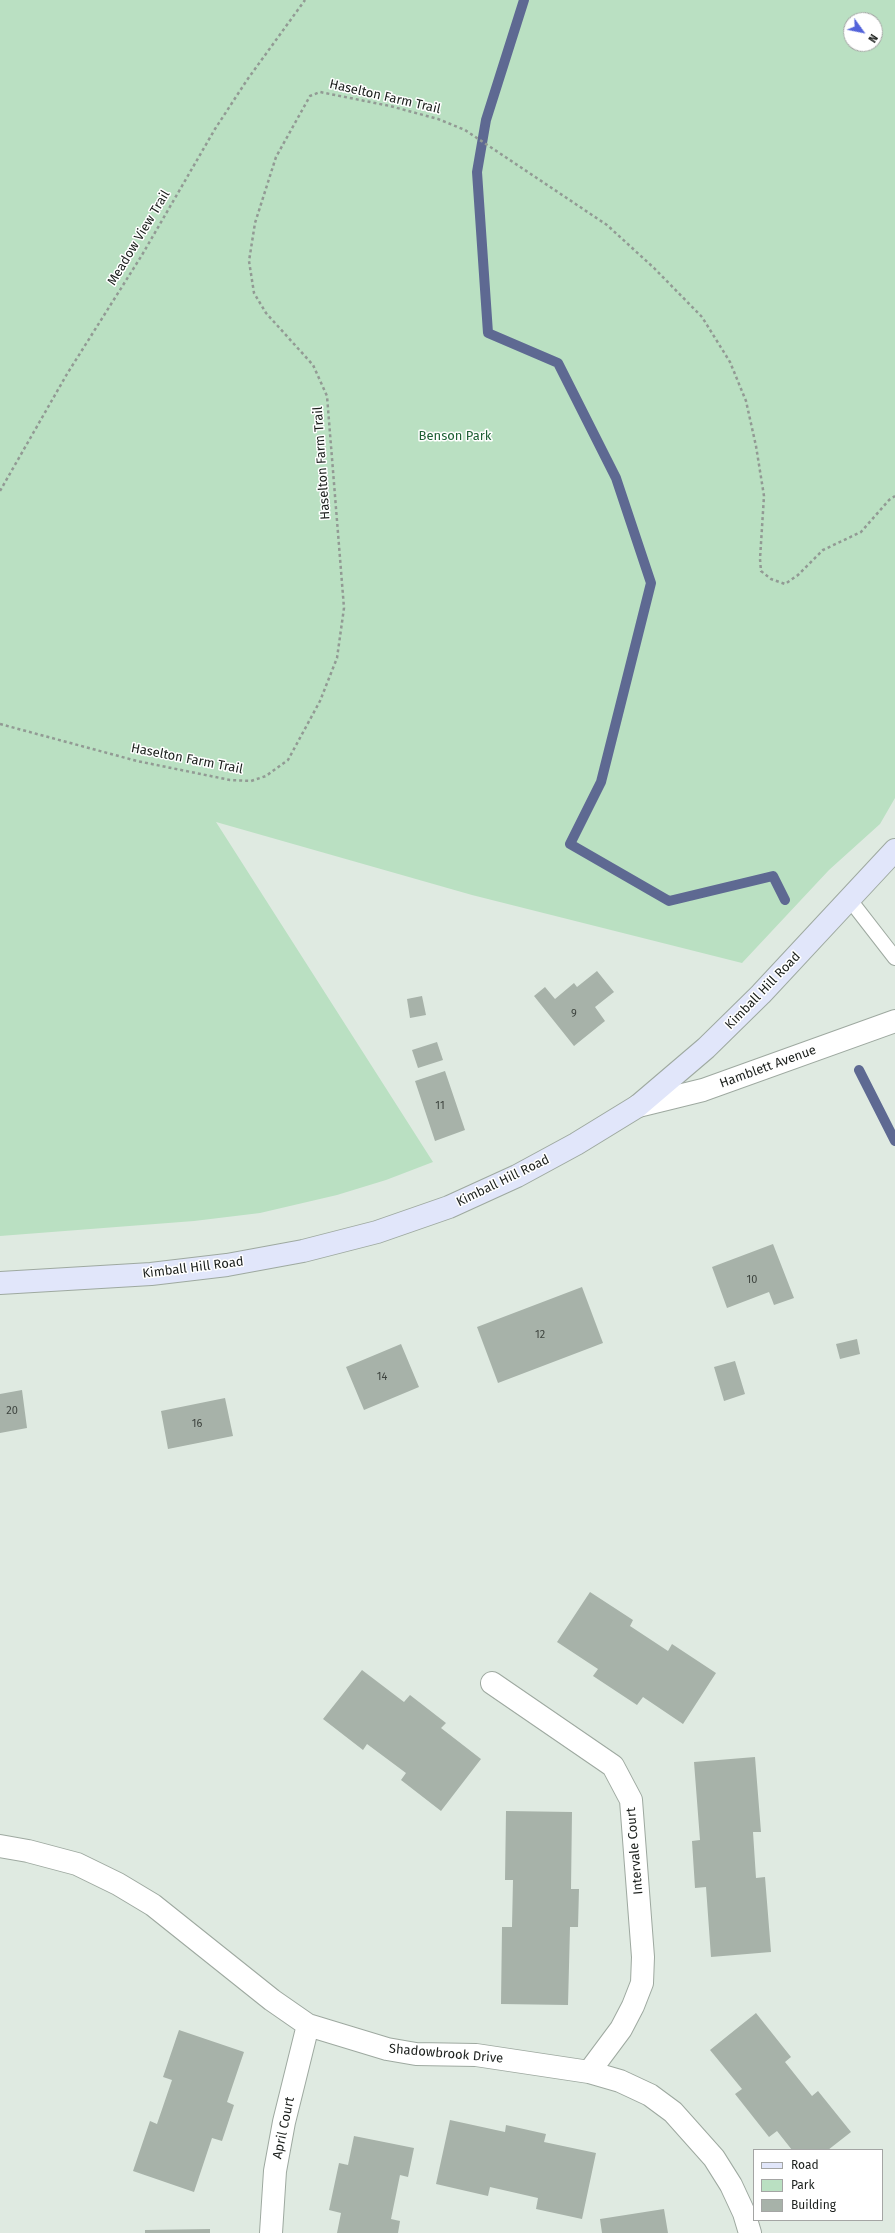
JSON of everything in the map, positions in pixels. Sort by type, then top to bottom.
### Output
[{"type":"street","name":"Kimball Hill Road","points":[[0,1283],[151,1274],[227,1265],[303,1251],[377,1232],[449,1207],[518,1176],[576,1144],[638,1106],[706,1048],[850,900],[895,850]]},
{"type":"street","name":"Hamblett Avenue","points":[[638,1106],[703,1090],[895,1021]]},
{"type":"street","name":"Intervale Court","points":[[492,1683],[613,1766],[631,1800],[644,1958],[642,1983],[633,2006],[621,2028],[589,2072]]},
{"type":"street","name":"Shadowbrook Drive","points":[[0,1846],[28,1851],[77,1864],[118,1884],[153,1905],[272,2000],[308,2025],[387,2049],[416,2054],[476,2055],[589,2072],[620,2081],[650,2095],[673,2112],[694,2134],[726,2178],[744,2213],[750,2233]]},
{"type":"street","name":"April Court","points":[[271,2233],[275,2171],[284,2122],[308,2025]]},
{"type":"lane","points":[[850,900],[895,958]]},
{"type":"path","name":"Meadow View Trail","points":[[0,491],[67,374],[142,255],[214,128],[246,80],[305,0]]},
{"type":"path","name":"Haselton Farm Trail","points":[[0,724],[137,760],[230,780],[251,781],[266,776],[288,760],[320,701],[338,658],[344,608],[327,396],[313,365],[266,313],[254,293],[249,261],[255,223],[276,157],[310,96],[320,92],[390,106],[438,119],[465,130],[502,153],[607,225],[654,268],[702,317],[730,362],[746,401],[756,446],[764,496],[760,559],[761,571],[771,579],[785,584],[798,575],[823,550],[860,532],[888,500],[895,496]]},
{"type":"green space","name":"Benson Park","points":[[0,0],[895,0],[895,798],[880,824],[829,870],[742,963],[472,895],[216,822],[433,1162],[386,1180],[337,1195],[260,1213],[194,1221],[0,1236]]},
{"type":"building","points":[[597,971],[614,992],[595,1007],[605,1021],[574,1046],[534,996],[545,987],[555,999],[574,983],[577,987]]},
{"type":"building","points":[[422,996],[426,1015],[410,1018],[407,999]]},
{"type":"building","points":[[437,1042],[443,1060],[418,1068],[412,1050]]},
{"type":"building","points":[[445,1071],[465,1130],[435,1141],[415,1081]]},
{"type":"building","points":[[773,1244],[794,1298],[774,1305],[769,1292],[727,1308],[712,1267]]},
{"type":"building","points":[[582,1287],[603,1343],[498,1383],[477,1327]]},
{"type":"building","points":[[857,1339],[860,1354],[840,1359],[836,1344]]},
{"type":"building","points":[[401,1344],[419,1387],[364,1410],[346,1367]]},
{"type":"building","points":[[735,1361],[745,1394],[724,1401],[714,1367]]},
{"type":"building","points":[[22,1390],[27,1428],[0,1433],[0,1394]]},
{"type":"building","points":[[225,1398],[233,1436],[168,1449],[161,1411]]},
{"type":"building","points":[[590,1592],[633,1620],[630,1626],[668,1651],[672,1644],[716,1673],[683,1724],[643,1697],[637,1705],[593,1676],[598,1669],[557,1642]]},
{"type":"building","points":[[362,1670],[404,1702],[410,1695],[446,1723],[441,1728],[481,1759],[441,1811],[401,1780],[406,1773],[367,1744],[363,1750],[323,1719]]},
{"type":"building","points":[[755,1757],[761,1832],[753,1832],[756,1878],[765,1877],[771,1952],[711,1957],[706,1887],[695,1888],[692,1841],[700,1840],[694,1762]]},
{"type":"building","points":[[506,1811],[572,1812],[571,1889],[579,1889],[578,1927],[570,1927],[568,2005],[501,2004],[502,1927],[512,1927],[513,1880],[505,1880]]},
{"type":"building","points":[[756,2013],[791,2057],[785,2062],[812,2096],[818,2091],[851,2132],[829,2149],[791,2149],[777,2131],[769,2137],[735,2094],[742,2089],[710,2050]]},
{"type":"building","points":[[179,2030],[244,2052],[227,2102],[234,2105],[222,2141],[212,2138],[194,2192],[133,2171],[150,2121],[157,2124],[172,2080],[163,2077]]},
{"type":"building","points":[[450,2120],[505,2132],[506,2125],[546,2134],[544,2142],[596,2153],[582,2219],[536,2209],[538,2198],[490,2187],[488,2196],[436,2184]]},
{"type":"building","points":[[354,2136],[414,2148],[408,2177],[400,2175],[391,2219],[400,2221],[398,2233],[337,2233],[341,2213],[329,2210],[339,2163],[348,2165]]},
{"type":"building","points":[[664,2209],[668,2233],[602,2233],[600,2219]]},
{"type":"building","points":[[210,2229],[210,2233],[145,2233],[145,2230]]},
{"type":"waterway","points":[[524,0],[486,120],[477,172],[488,333],[558,363],[616,478],[651,583],[601,782],[570,844],[669,901],[773,876],[785,900]]},
{"type":"waterway","points":[[859,1070],[895,1141]]}]
